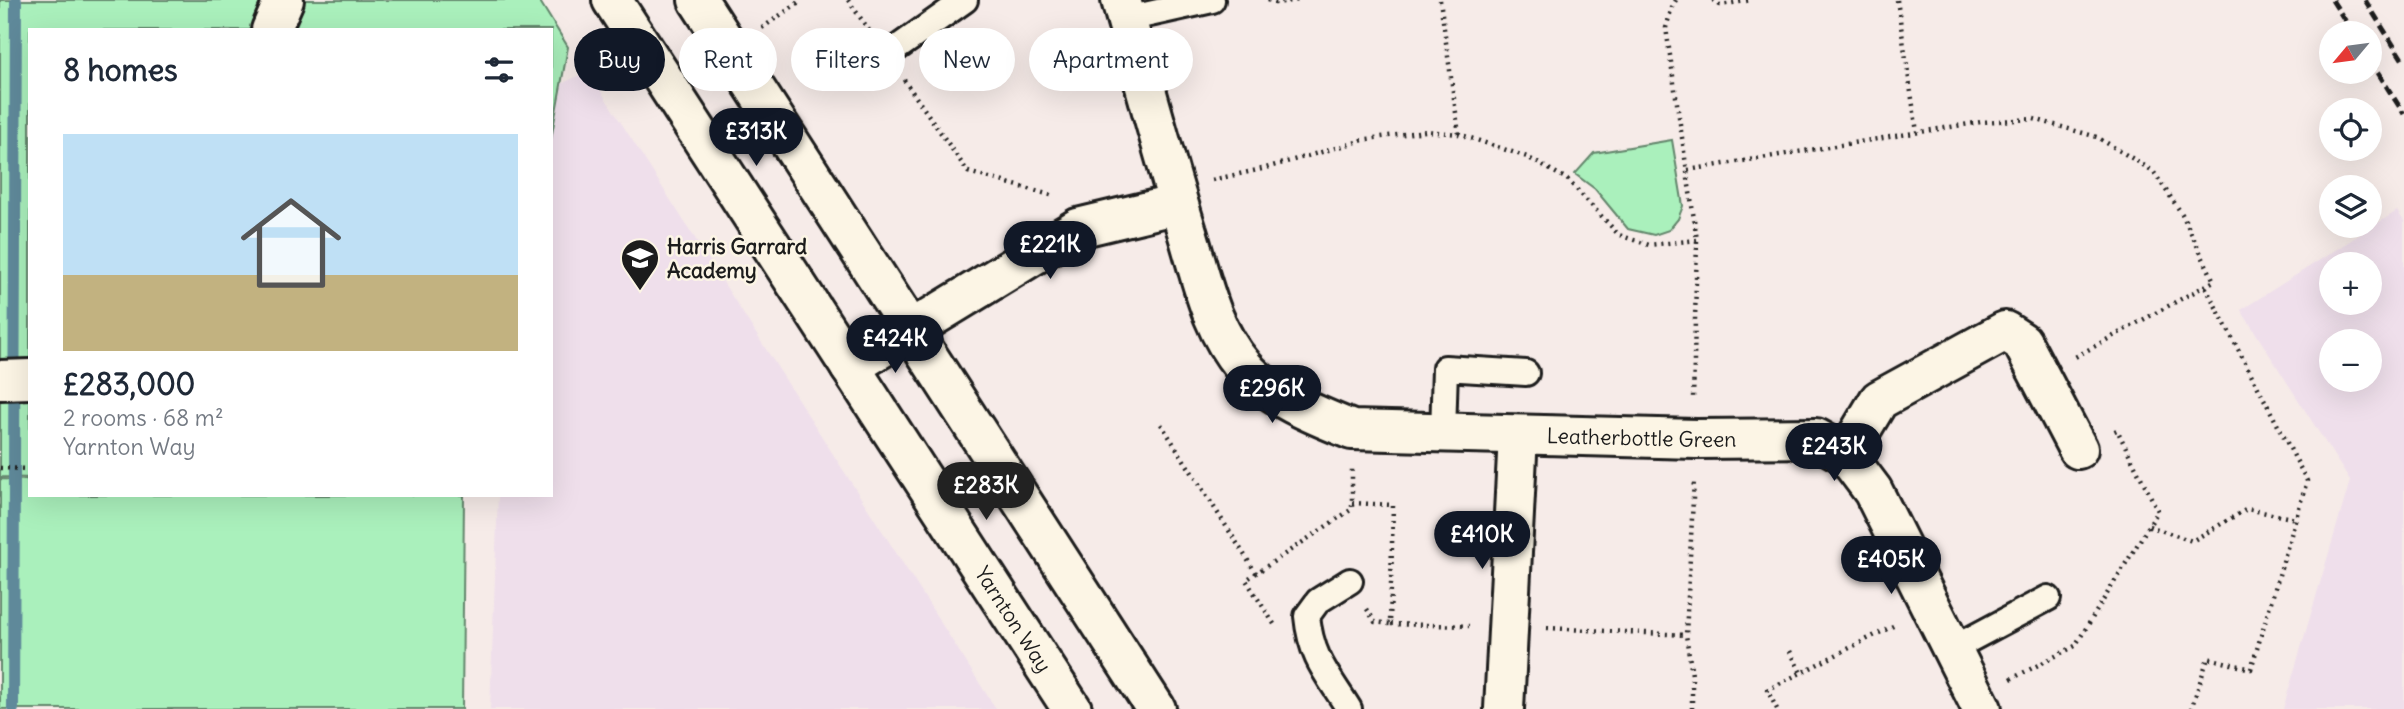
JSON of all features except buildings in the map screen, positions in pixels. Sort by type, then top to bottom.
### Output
[{"type":"street","points":[[272,28],[284,0]]},
{"type":"street","name":"Yarnton Way","points":[[612,0],[1072,709]]},
{"type":"street","points":[[698,0],[1156,709]]},
{"type":"street","name":"Leatherbottle Green","points":[[1124,10],[1176,196],[1217,328],[1243,368],[1272,391],[1310,413],[1352,430],[1694,439],[1816,438],[1846,455],[1872,491],[1979,703]]},
{"type":"street","points":[[850,367],[1077,229],[1108,221],[1176,196]]},
{"type":"street","points":[[1846,455],[1879,400],[2005,331],[2022,342],[2078,450]]},
{"type":"street","points":[[0,380],[28,379]]},
{"type":"street","name":"Leatherbottle Green","points":[[1504,709],[1518,435]]},
{"type":"lane","points":[[905,42],[965,0]]},
{"type":"lane","points":[[1124,10],[1212,0]]},
{"type":"lane","points":[[1443,433],[1444,368],[1526,373]]},
{"type":"lane","points":[[1349,709],[1315,655],[1309,637],[1307,616],[1318,601],[1350,581]]},
{"type":"lane","points":[[1952,649],[2048,598]]},
{"type":"path","points":[[762,28],[802,0]]},
{"type":"path","points":[[848,0],[868,28]]},
{"type":"path","points":[[1268,0],[1275,4],[1300,0]]},
{"type":"path","points":[[1440,0],[1459,134]]},
{"type":"path","points":[[1676,0],[1666,28],[1697,240],[1694,439],[1686,635],[1692,675],[1692,709]]},
{"type":"path","points":[[1713,0],[1720,5],[1752,0]]},
{"type":"path","points":[[1897,0],[1917,132]]},
{"type":"path","points":[[905,82],[968,172],[1052,195],[1108,221]]},
{"type":"path","points":[[1688,170],[1981,122],[2034,119],[2098,137],[2153,171],[2182,214],[2214,281],[2040,376]]},
{"type":"path","points":[[1176,196],[1367,139],[1426,131],[1459,134],[1527,157],[1567,180],[1619,235],[1649,246],[1697,240]]},
{"type":"path","points":[[2191,709],[2208,658],[2251,669],[2307,481],[2205,286]]},
{"type":"path","points":[[1161,424],[1255,573]]},
{"type":"path","points":[[1979,703],[2075,646],[2158,511],[2117,429],[2078,450]]},
{"type":"path","points":[[0,468],[28,469]]},
{"type":"path","points":[[1352,503],[1393,505],[1390,624],[1509,626],[1686,635]]},
{"type":"path","points":[[2149,526],[2192,541],[2247,509],[2296,519]]},
{"type":"path","points":[[1777,709],[1767,690],[1931,607]]},
{"type":"path","points":[[1790,651],[1801,673]]},
{"type":"shaded area","name":"Harris Garrard Academy","points":[[574,78],[574,91],[601,91],[996,709],[490,709],[498,497],[553,497],[553,88]]},
{"type":"shaded area","points":[[2397,211],[2404,221],[2404,709],[2283,709],[2350,481],[2241,310],[2319,260],[2319,315],[2382,315],[2382,252],[2332,252],[2354,238],[2382,238],[2382,221]]},
{"type":"green space","points":[[0,0],[539,0],[568,47],[553,128],[553,28],[28,28],[28,478],[0,477]]},
{"type":"green space","points":[[1672,140],[1683,206],[1678,219],[1669,230],[1654,235],[1628,229],[1595,189],[1575,174],[1594,153]]},
{"type":"green space","points":[[0,479],[28,480],[28,497],[464,497],[462,709],[0,709]]},
{"type":"waterway","points":[[13,709],[16,0]]},
{"type":"railway","points":[[2332,0],[2345,21]]},
{"type":"railway","points":[[2365,0],[2404,62]]},
{"type":"railway","points":[[2382,79],[2404,114]]},
{"type":"place","name":"Harris Garrard Academy","points":[[640,292]]}]
